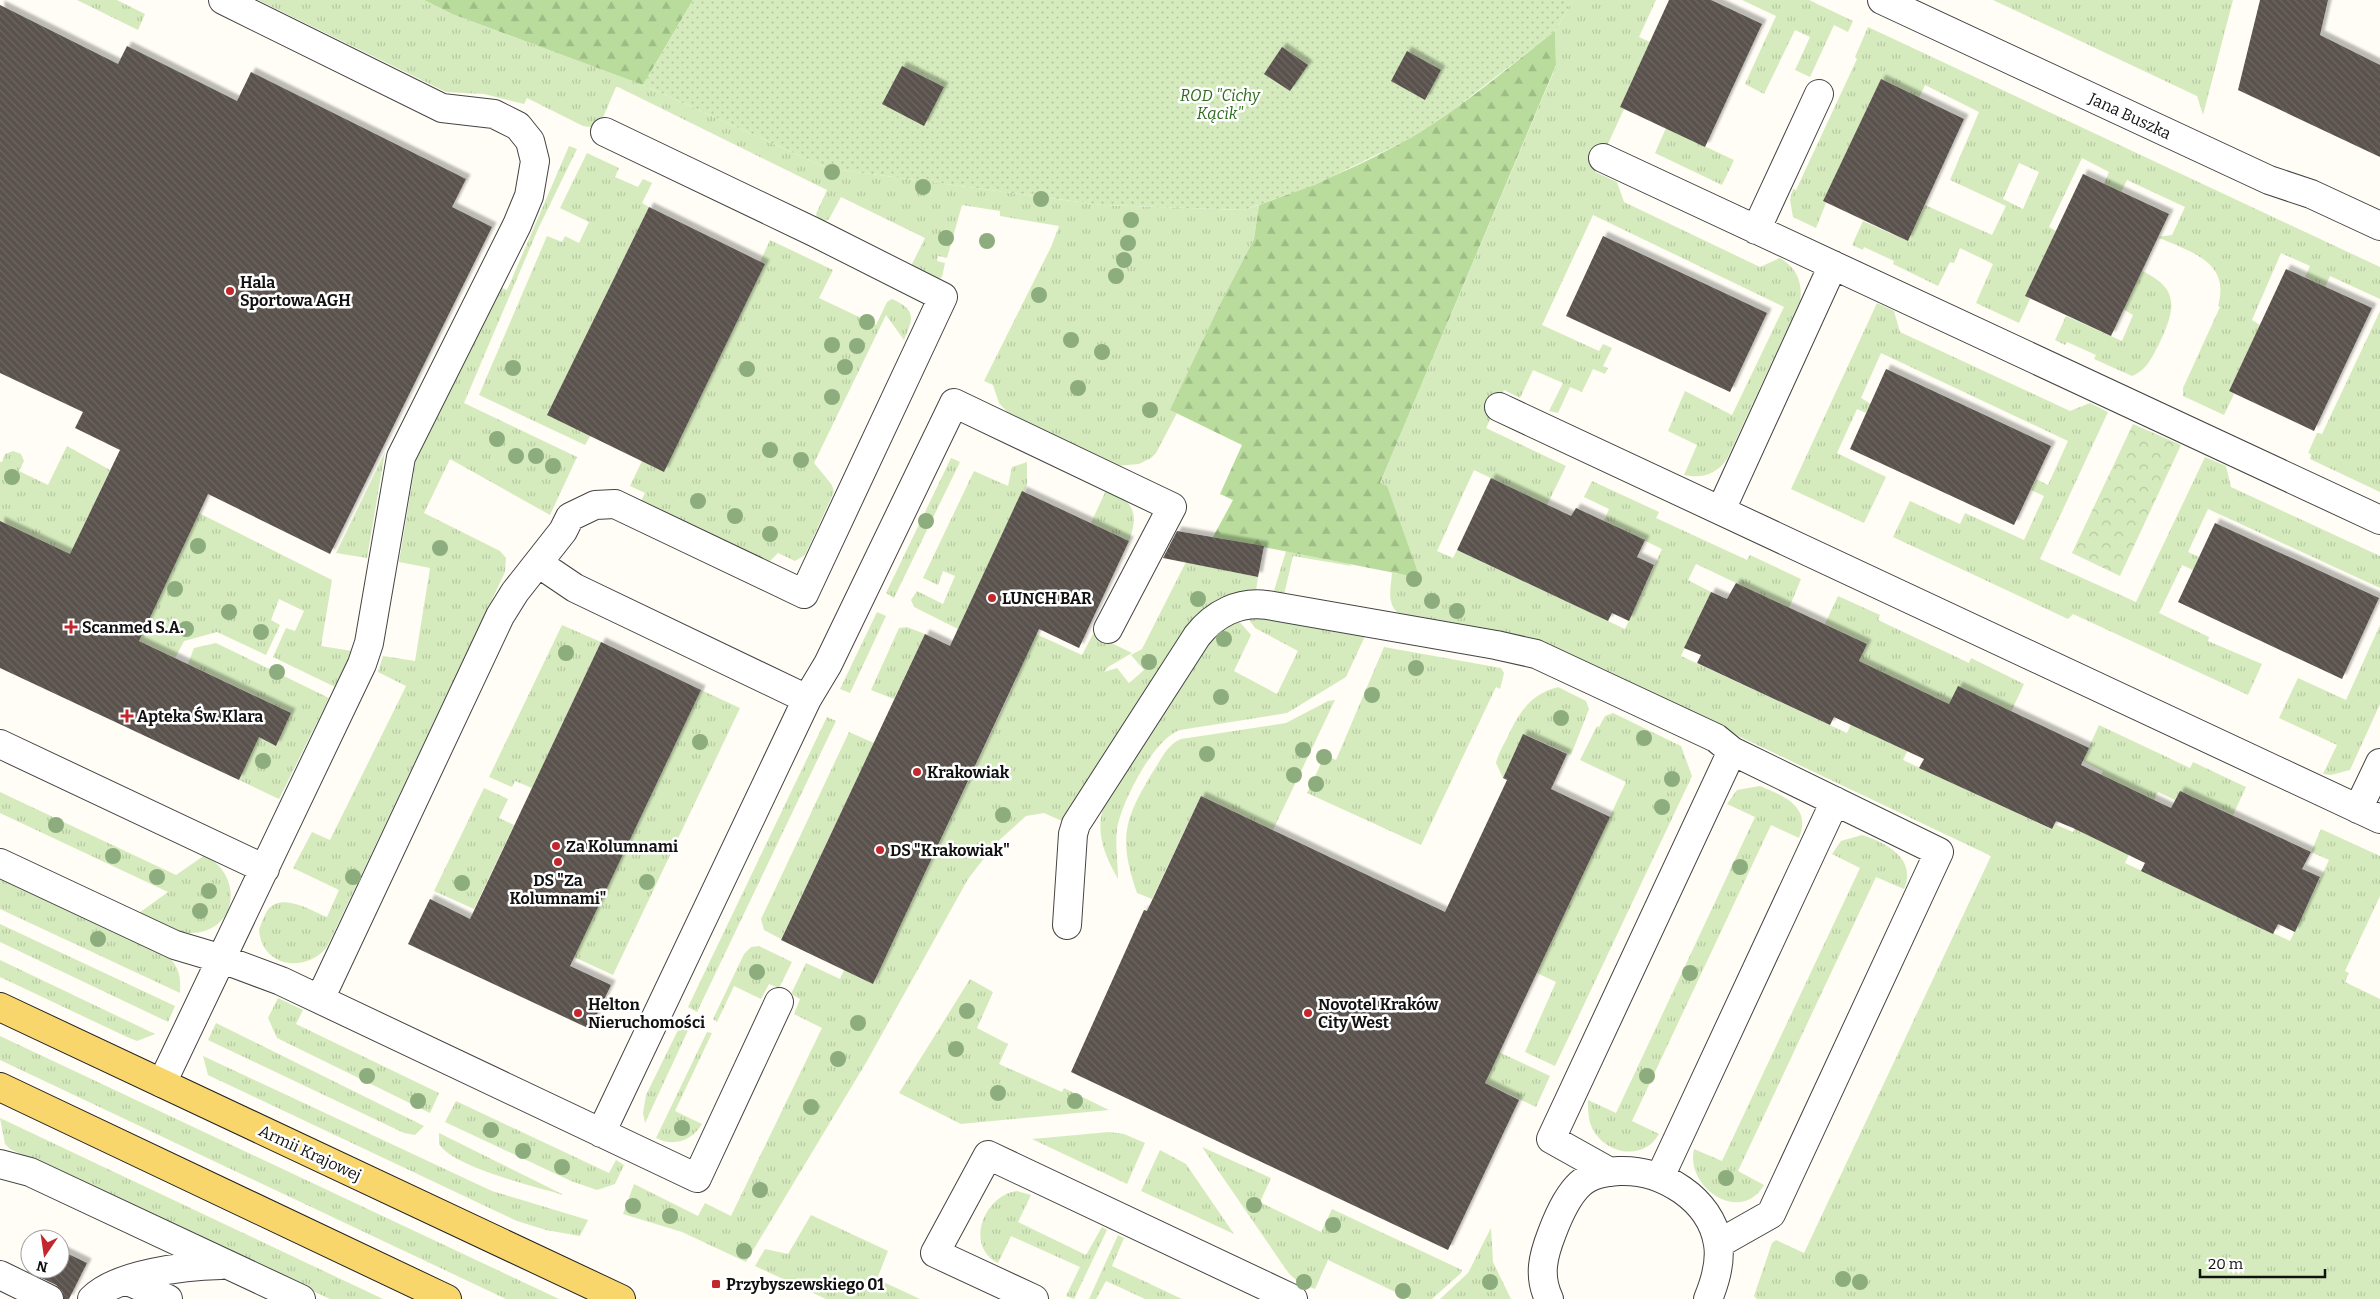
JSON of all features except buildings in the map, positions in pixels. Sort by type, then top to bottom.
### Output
[{"type":"main road","name":"Armii Krajowej","points":[[0,1007],[621,1299]]},
{"type":"main road","points":[[0,1087],[447,1299]]},
{"type":"street","points":[[162,1083],[366,653],[401,457],[517,224],[529,196],[535,160],[530,141],[518,126],[502,117],[473,110],[442,108],[222,0]]},
{"type":"street","name":"Jana Buszka","points":[[1882,0],[2269,180],[2311,194],[2380,226]]},
{"type":"street","points":[[1756,230],[1819,94]]},
{"type":"street","points":[[320,999],[500,616],[515,592],[563,531],[570,517],[595,505],[615,504],[804,594],[943,296],[605,132]]},
{"type":"street","points":[[1603,158],[2380,520]]},
{"type":"street","points":[[1721,510],[1833,265]]},
{"type":"street","points":[[601,1133],[807,699],[828,664],[954,403],[1172,506],[1108,630]]},
{"type":"street","points":[[1499,407],[2369,814],[2380,763]]},
{"type":"street","points":[[538,563],[575,588],[807,699]]},
{"type":"street","points":[[1067,925],[1073,834],[1076,824],[1201,630],[1224,612],[1241,606],[1250,604],[1267,605],[1496,645],[1536,654],[1716,738],[1732,751],[1940,852],[1772,1214],[1718,1244]]},
{"type":"street","points":[[0,744],[265,869]]},
{"type":"street","points":[[1610,1172],[1550,1139],[1732,751]]},
{"type":"street","points":[[1660,1177],[1835,801]]},
{"type":"street","points":[[0,863],[175,945],[222,959],[281,981],[697,1178],[779,1002]]},
{"type":"street","points":[[1034,1299],[935,1252],[988,1155],[1293,1299]]},
{"type":"street","points":[[0,1164],[30,1172],[301,1299]]},
{"type":"street","points":[[1549,1299],[1543,1283],[1542,1268],[1555,1225],[1571,1195],[1580,1184],[1591,1177],[1610,1172],[1634,1171],[1660,1177],[1686,1193],[1702,1210],[1714,1230],[1718,1244],[1717,1270],[1709,1299]]},
{"type":"street","points":[[92,1299],[103,1290],[128,1281],[186,1266],[228,1265]]},
{"type":"street","points":[[0,1275],[49,1299]]},
{"type":"street","points":[[128,1281],[168,1299]]},
{"type":"green space","points":[[77,0],[117,0],[145,14],[138,30]]},
{"type":"green space","points":[[258,0],[424,0],[452,14],[643,85],[827,168],[1102,205],[1244,210],[1259,205],[1254,239],[1220,304],[1171,410],[1177,413],[1156,453],[1139,464],[1116,466],[1010,415],[999,403],[993,385],[984,381],[1051,247],[1059,226],[1000,216],[1000,211],[962,205],[947,258],[938,256],[937,261],[945,263],[942,277],[938,279],[911,266],[925,238],[841,197],[829,219],[824,222],[818,220],[816,214],[827,190],[618,87],[616,87],[601,122],[590,127],[583,126],[527,98],[524,104],[484,94],[446,92]]},
{"type":"green space","points":[[424,0],[693,0],[643,85],[452,14]]},
{"type":"green space","name":"ROD \"Cichy Kącik\"","points":[[693,0],[1573,0],[1555,31],[1453,110],[1411,138],[1315,185],[1244,210],[1102,205],[827,168],[643,85]]},
{"type":"green space","points":[[1573,0],[1656,0],[1639,37],[1650,42],[1620,107],[1624,109],[1595,172],[1617,182],[1624,202],[1760,267],[1780,258],[1791,266],[1798,276],[1801,288],[1800,301],[1727,459],[1714,472],[1703,476],[1684,475],[1697,445],[1668,431],[1685,391],[1732,415],[1784,307],[1593,215],[1542,325],[1599,351],[1603,344],[1612,348],[1603,366],[1608,368],[1605,374],[1593,369],[1582,392],[1570,387],[1558,413],[1549,411],[1563,383],[1533,370],[1520,398],[1504,390],[1486,428],[1566,466],[1547,505],[1474,470],[1437,551],[1453,558],[1457,550],[1625,629],[1662,549],[1604,521],[1609,509],[1584,497],[1592,481],[1659,512],[1656,518],[1747,560],[1750,555],[1801,579],[1789,608],[1696,564],[1688,580],[1711,592],[1681,656],[1847,733],[1876,669],[1859,661],[1867,644],[1825,624],[1838,596],[1880,615],[1878,620],[1969,663],[1971,658],[2024,684],[2011,712],[1949,704],[1933,696],[1903,760],[2051,829],[2054,824],[2073,832],[2103,771],[2083,761],[2099,725],[2190,768],[2193,762],[2246,787],[2233,815],[2180,791],[2175,800],[2158,792],[2125,863],[2290,941],[2329,860],[2311,852],[2321,829],[2380,856],[2380,896],[2345,971],[2349,973],[2345,982],[2380,999],[2380,1299],[1757,1299],[1754,1296],[1772,1243],[1776,1240],[1804,1253],[1991,856],[1555,649],[1399,614],[1392,605],[1390,595],[1392,573],[1420,577],[1380,483],[1556,66],[1555,31]]},
{"type":"green space","points":[[1742,0],[1809,0],[1853,21],[1848,32],[1834,25],[1810,77],[1795,70],[1810,37],[1795,30],[1764,94],[1745,84],[1776,16]]},
{"type":"green space","points":[[1993,0],[2233,0],[2203,115],[2197,96]]},
{"type":"green space","points":[[1868,27],[2380,267],[2380,299],[2330,276],[2325,287],[2305,277],[2310,266],[2281,253],[2252,320],[2260,325],[2229,391],[2234,394],[2224,415],[2183,396],[2183,388],[2220,307],[2218,306],[2219,278],[2205,260],[2157,237],[2172,235],[2185,207],[2127,180],[2121,192],[2104,184],[2109,172],[2082,158],[2049,227],[2056,231],[2025,296],[2030,299],[2019,323],[1976,303],[1993,264],[1960,248],[1954,263],[1950,262],[1938,286],[1893,264],[1894,261],[1864,247],[1863,250],[1852,245],[1863,221],[1908,241],[1925,205],[1992,235],[2006,206],[1950,180],[1979,112],[1925,85],[1919,98],[1881,80],[1823,201],[1826,203],[1816,228],[1793,217],[1790,200],[1793,189],[1796,190],[1857,59],[1855,57]],"holes":[[[2019,163],[2039,172],[2023,209],[2003,199]]]},
{"type":"green space","points":[[1555,31],[1556,65],[1380,483],[1387,486],[1420,578],[1213,537],[1233,500],[1220,494],[1242,445],[1170,410],[1220,304],[1254,239],[1259,205],[1335,175],[1408,139],[1466,101]]},
{"type":"green space","points":[[1666,128],[1734,160],[1722,185],[1655,153]]},
{"type":"green space","points":[[569,146],[577,149],[538,229],[464,403],[577,457],[550,515],[450,459],[424,513],[500,551],[506,558],[505,572],[327,947],[318,956],[308,961],[297,963],[276,959],[268,952],[262,942],[259,930],[267,911],[273,905],[288,903],[305,907],[327,917],[339,890],[293,868],[312,832],[330,840],[406,686],[378,672],[383,656],[415,661],[430,568],[399,562],[416,460],[502,288],[507,290]]},
{"type":"green space","points":[[587,153],[619,168],[615,177],[638,187],[643,179],[652,183],[642,203],[649,207],[548,414],[591,435],[585,445],[479,395],[547,236],[562,242],[565,236],[579,243],[589,222],[560,208]]},
{"type":"green space","points":[[770,240],[833,270],[819,298],[876,325],[887,302],[892,299],[909,311],[911,320],[904,340],[886,315],[814,463],[832,485],[834,492],[805,555],[795,561],[778,553],[769,562],[641,501],[645,493],[630,486],[642,461],[664,471],[765,264],[760,262]]},
{"type":"green space","points":[[2142,271],[2155,278],[2169,293],[2171,311],[2169,321],[2159,344],[2142,370],[2132,376],[2094,359],[2096,355],[2067,342],[2065,345],[2055,340],[2066,316],[2122,341],[2133,315],[2123,309]]},
{"type":"green space","points":[[1877,303],[1894,311],[1900,332],[2070,411],[2090,403],[2108,412],[2040,559],[2136,602],[2205,457],[2226,466],[2231,487],[2380,556],[2380,588],[2208,509],[2188,552],[2199,557],[2193,570],[2182,565],[2159,613],[2209,637],[2208,641],[2262,664],[2248,695],[2073,614],[2068,619],[1893,537],[1910,501],[1960,524],[1965,513],[2024,540],[2044,496],[2031,490],[2036,479],[2048,485],[2068,441],[1881,353],[1861,398],[1871,404],[1866,413],[1857,409],[1837,453],[1886,477],[1864,523],[1791,489]]},
{"type":"green space","points":[[2380,311],[2380,492],[2310,459],[2311,454],[2308,453],[2317,433],[2322,434]]},
{"type":"green space","points":[[2133,424],[2181,445],[2120,576],[2072,553]]},
{"type":"green space","points":[[67,446],[110,470],[76,542],[110,559],[104,571],[0,521],[0,462],[2,462],[5,454],[13,451],[21,454],[24,461],[19,471],[48,485]]},
{"type":"green space","points":[[385,452],[367,558],[336,553]]},
{"type":"green space","points":[[951,458],[960,462],[894,598],[886,593]]},
{"type":"green space","points":[[1027,462],[1027,485],[958,629],[914,607],[911,600],[917,591],[943,604],[955,576],[943,571],[938,585],[923,578],[974,471],[1008,486],[1012,467]]},
{"type":"green space","points":[[1108,486],[1123,498],[1132,509],[1134,522],[1129,541],[1091,523]]},
{"type":"green space","points":[[199,513],[332,580],[321,646],[352,651],[335,687],[273,657],[286,628],[295,631],[304,611],[279,599],[271,620],[280,625],[266,655],[217,632],[184,641],[175,658],[119,631],[131,569],[165,585]]},
{"type":"green space","points":[[1193,548],[1200,565],[1258,577],[1256,591],[1176,645],[1062,821],[1044,813],[1026,816],[995,844],[968,879],[867,1061],[746,1262],[682,1232],[623,1214],[634,1184],[698,1216],[705,1203],[731,1216],[822,1028],[794,1014],[800,999],[791,994],[806,963],[840,979],[844,970],[873,984],[1017,678],[1006,672],[1025,629],[1082,655],[1093,634],[1132,653],[1108,667],[1104,672],[1117,668],[1129,683],[1144,670],[1131,655],[1142,649]]},
{"type":"green space","points":[[1286,551],[1352,566],[1293,556],[1284,595],[1273,594]]},
{"type":"green space","points":[[877,612],[886,616],[850,693],[840,689]]},
{"type":"green space","points":[[1256,615],[1366,634],[1346,677],[1287,713],[1180,730],[1170,735],[1160,745],[1140,773],[1125,804],[1116,835],[1118,879],[1102,843],[1100,824],[1104,804],[1213,636],[1237,619],[1251,635],[1234,671],[1277,694],[1298,651],[1255,628],[1247,617]]},
{"type":"green space","points":[[562,625],[601,642],[532,788],[515,781],[512,787],[489,777]]},
{"type":"green space","points":[[2380,625],[2380,704],[2350,770],[2331,775],[2323,774],[2337,745],[2279,718],[2298,678],[2346,700]]},
{"type":"green space","points":[[907,627],[925,634],[894,699],[871,690],[899,628]]},
{"type":"green space","points":[[216,643],[329,698],[279,799],[239,780],[253,749],[256,735],[276,745],[291,713],[188,664],[194,648]]},
{"type":"green space","points":[[1384,647],[1501,668],[1504,673],[1500,689],[1496,687],[1421,845],[1307,793],[1325,755],[1336,760]]},
{"type":"green space","points":[[1558,687],[1586,701],[1589,709],[1571,755],[1524,734],[1503,778],[1496,763],[1516,720],[1526,706],[1540,694]]},
{"type":"green space","points":[[701,690],[740,708],[613,975],[574,957]]},
{"type":"green space","points":[[1335,700],[1273,830],[1201,796],[1152,899],[1137,893],[1127,857],[1127,829],[1136,802],[1168,748],[1181,739],[1286,723],[1328,701]]},
{"type":"green space","points":[[1613,713],[1681,746],[1692,776],[1555,1066],[1525,1052],[1556,982],[1537,973],[1626,782],[1580,760],[1597,726],[1599,727],[1605,716]]},
{"type":"green space","points":[[827,717],[836,721],[697,1012],[688,1007]]},
{"type":"green space","points":[[849,732],[874,743],[781,939],[764,930],[761,919]]},
{"type":"green space","points":[[1760,786],[1786,798],[1798,810],[1802,818],[1799,838],[1771,825],[1632,1121],[1659,1134],[1644,1149],[1624,1151],[1615,1149],[1598,1137],[1592,1128],[1589,1118],[1588,1100],[1616,1113],[1755,817],[1727,804],[1737,790]]},
{"type":"green space","points":[[484,788],[508,799],[499,818],[514,825],[474,909],[434,891]]},
{"type":"green space","points":[[0,792],[176,875],[205,855],[218,865],[226,877],[230,890],[230,903],[226,915],[217,924],[205,931],[189,933],[169,928],[139,913],[168,892],[0,813]]},
{"type":"green space","points":[[1862,835],[1890,848],[1903,861],[1907,878],[1904,889],[1876,877],[1738,1171],[1764,1185],[1754,1197],[1742,1202],[1729,1201],[1717,1197],[1706,1188],[1698,1177],[1693,1163],[1694,1149],[1722,1161],[1860,868],[1832,854],[1841,841]]},
{"type":"green space","points":[[0,877],[165,954],[170,958],[178,971],[180,993],[0,909]]},
{"type":"green space","points":[[0,924],[175,1006],[168,1022],[0,942]]},
{"type":"green space","points":[[759,946],[792,962],[779,988],[769,984],[761,999],[734,986],[717,1022],[713,1019],[744,954],[751,947]]},
{"type":"green space","points":[[0,960],[155,1034],[137,1041],[0,977]]},
{"type":"green space","points":[[970,979],[993,992],[977,1028],[1008,1044],[999,1064],[1062,1092],[1064,1088],[1109,1110],[961,1124],[899,1093]]},
{"type":"green space","points":[[278,998],[303,1010],[296,1024],[439,1093],[430,1113],[277,1038],[268,1018]]},
{"type":"green space","points":[[683,1020],[691,1024],[645,1123],[643,1113],[646,1095]]},
{"type":"green space","points":[[216,1023],[424,1126],[415,1135],[404,1133],[208,1040]]},
{"type":"green space","points":[[707,1032],[712,1033],[675,1111],[702,1124],[693,1135],[682,1141],[662,1141],[656,1138]]},
{"type":"green space","points":[[0,1036],[559,1299],[506,1299],[0,1060]]},
{"type":"green space","points":[[1499,1052],[1550,1076],[1536,1107],[1485,1083]]},
{"type":"green space","points":[[203,1056],[492,1191],[588,1220],[580,1236],[546,1230],[517,1221],[208,1075]]},
{"type":"green space","points":[[456,1101],[609,1173],[616,1160],[624,1165],[615,1184],[597,1190],[571,1181],[445,1122]]},
{"type":"green space","points":[[0,1118],[383,1299],[330,1299],[10,1149],[5,1144]]},
{"type":"green space","points":[[1109,1132],[1124,1134],[1145,1143],[1127,1184],[1032,1139]]},
{"type":"green space","points":[[439,1133],[564,1195],[496,1175],[460,1161],[439,1144]]},
{"type":"green space","points":[[1202,1147],[1271,1178],[1260,1202],[1321,1232],[1332,1209],[1462,1270],[1461,1273],[1432,1299],[1410,1299],[1328,1260],[1315,1289],[1306,1285],[1295,1279],[1288,1272]]},
{"type":"green space","points":[[1160,1150],[1186,1164],[1234,1234],[1141,1191]]},
{"type":"green space","points":[[1017,1191],[1031,1195],[1018,1222],[1086,1255],[1102,1227],[1107,1230],[1074,1299],[1066,1296],[1080,1267],[1011,1236],[998,1263],[988,1255],[982,1245],[980,1234],[982,1222],[988,1211],[995,1202],[1005,1195]]},
{"type":"green space","points":[[811,1215],[888,1251],[877,1279],[920,1299],[826,1299],[755,1266],[765,1249],[788,1254]]},
{"type":"green space","points":[[1491,1228],[1493,1262],[1511,1299],[1440,1299],[1468,1273]]},
{"type":"green space","points":[[1118,1235],[1124,1238],[1112,1266],[1182,1299],[1145,1299],[1106,1281],[1096,1299],[1089,1299]]},
{"type":"place","name":"Hala Sportowa AGH","points":[[230,291]]},
{"type":"place","name":"LUNCH BAR","points":[[992,598]]},
{"type":"place","name":"Scanmed S.A.","points":[[71,627]]},
{"type":"place","name":"Apteka Św. Klara","points":[[127,716]]},
{"type":"place","name":"Krakowiak","points":[[917,772]]},
{"type":"place","name":"Za Kolumnami","points":[[556,846]]},
{"type":"place","name":"DS \"Krakowiak\"","points":[[880,850]]},
{"type":"place","name":"DS \"Za Kolumnami\"","points":[[558,862]]},
{"type":"place","name":"Helton Nieruchomości","points":[[578,1013]]},
{"type":"place","name":"Novotel Kraków City West","points":[[1308,1013]]},
{"type":"place","name":"Przybyszewskiego 01","points":[[716,1284]]}]
